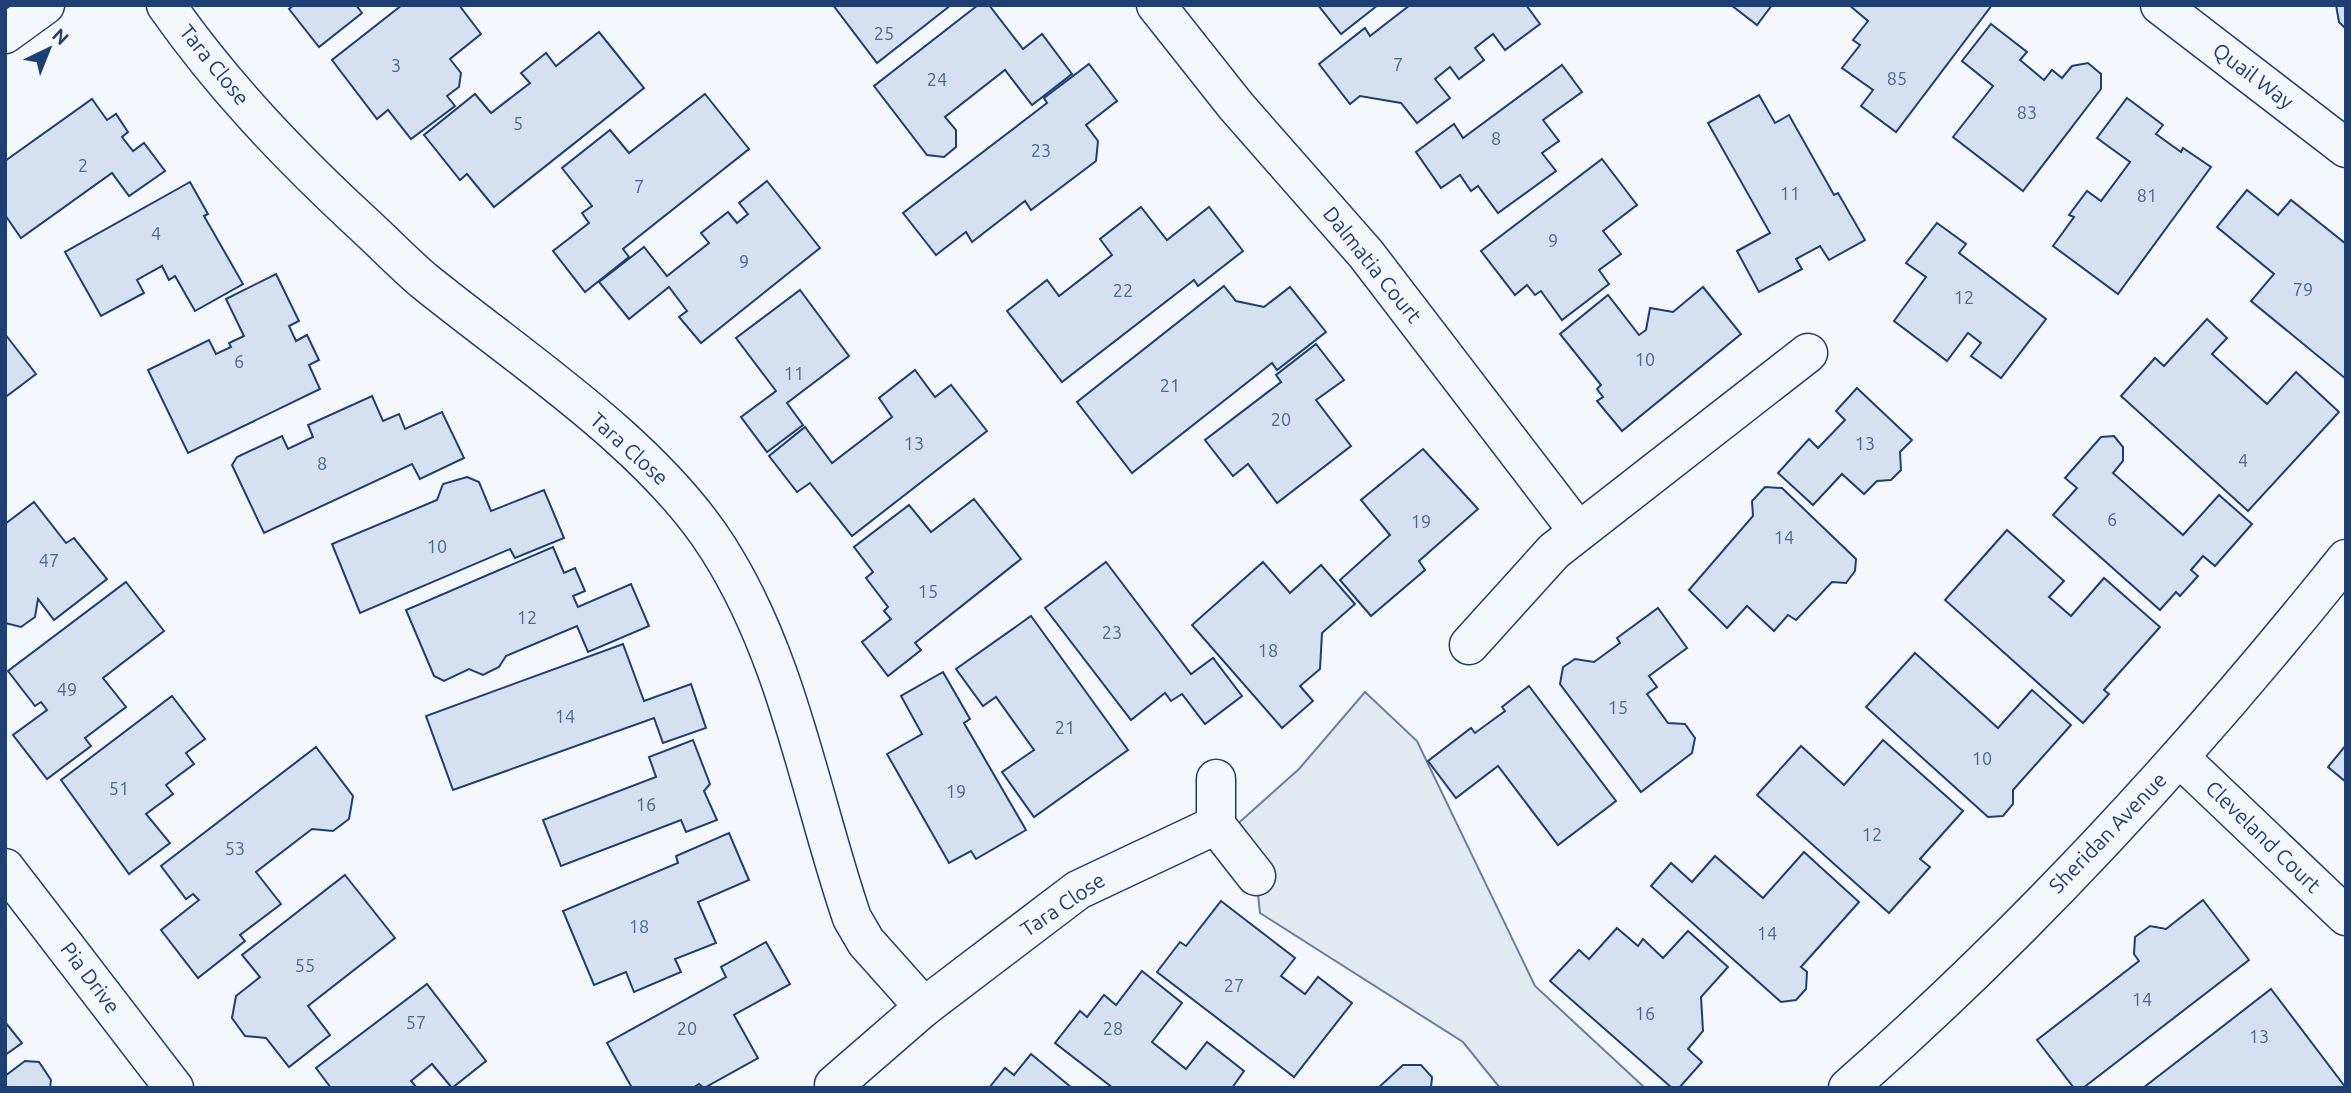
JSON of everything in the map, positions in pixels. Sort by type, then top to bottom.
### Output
[{"type":"street","points":[[5,34],[45,5]]},
{"type":"street","name":"Tara Close","points":[[166,5],[234,92],[314,178],[420,277],[638,454],[694,514],[736,579],[770,657],[852,918],[866,942],[924,1007]]},
{"type":"street","name":"Dalmatia Court","points":[[1156,5],[1236,106],[1366,254],[1578,531]]},
{"type":"street","name":"Quail Way","points":[[2160,5],[2346,148]]},
{"type":"street","points":[[1469,645],[1554,551],[1808,353]]},
{"type":"street","name":"Sheridan Avenue","points":[[1848,1088],[2000,946],[2180,758],[2346,559]]},
{"type":"street","name":"Cleveland Court","points":[[2180,758],[2346,916]]},
{"type":"street","points":[[1216,779],[1216,825],[1256,876]]},
{"type":"street","name":"Tara Close","points":[[834,1085],[924,1007],[1078,890],[1216,825]]},
{"type":"street","name":"Pia Drive","points":[[5,868],[174,1088]]},
{"type":"shaded area","points":[[1365,692],[1417,741],[1535,986],[1645,1088],[1500,1088],[1463,1042],[1260,913],[1256,876],[1224,836],[1299,769]]},
{"type":"building","points":[[294,5],[356,5],[362,13],[319,47],[289,9]]},
{"type":"building","points":[[402,5],[459,5],[481,34],[450,59],[461,73],[459,87],[447,96],[455,106],[411,139],[388,110],[377,119],[332,60]]},
{"type":"building","points":[[833,5],[951,5],[877,63]]},
{"type":"building","points":[[978,5],[989,5],[1023,49],[1042,34],[1072,74],[1032,105],[1005,70],[945,117],[956,130],[956,147],[944,157],[927,155],[874,86]]},
{"type":"building","points":[[1318,5],[1378,5],[1341,34]]},
{"type":"building","points":[[1410,5],[1526,5],[1540,24],[1505,50],[1493,34],[1475,48],[1484,60],[1459,79],[1450,67],[1435,79],[1450,98],[1417,123],[1401,103],[1360,96],[1350,104],[1319,64],[1365,28],[1370,36]]},
{"type":"building","points":[[1731,5],[1772,5],[1757,25]]},
{"type":"building","points":[[1849,5],[1992,5],[1896,132],[1861,106],[1873,90],[1842,68],[1860,45],[1853,40],[1868,21]]},
{"type":"building","points":[[2336,5],[2346,5],[2346,29],[2339,22]]},
{"type":"building","points":[[1991,24],[2027,52],[2020,60],[2044,80],[2052,70],[2062,78],[2072,66],[2088,63],[2101,74],[2101,89],[2023,191],[1953,137],[1993,86],[1962,61]]},
{"type":"building","points":[[599,32],[644,88],[494,207],[467,174],[460,180],[424,135],[475,94],[491,113],[530,83],[521,73],[546,53],[556,66]]},
{"type":"building","points":[[1089,64],[1117,101],[1086,125],[1098,141],[1096,161],[1031,210],[1025,201],[972,242],[966,232],[936,255],[903,213],[1047,103],[1044,98]]},
{"type":"building","points":[[1562,65],[1582,92],[1543,120],[1559,141],[1542,153],[1556,171],[1498,213],[1478,186],[1471,191],[1460,175],[1441,188],[1416,152],[1454,124],[1463,138]]},
{"type":"building","points":[[705,94],[749,149],[623,249],[629,257],[585,292],[553,251],[589,223],[582,213],[592,206],[562,168],[610,130],[629,153]]},
{"type":"building","points":[[1759,95],[1775,123],[1789,115],[1834,195],[1838,193],[1865,240],[1829,260],[1820,246],[1796,259],[1802,269],[1759,292],[1737,251],[1770,233],[1708,123]]},
{"type":"building","points":[[2127,98],[2163,125],[2156,134],[2181,152],[2183,148],[2211,167],[2118,294],[2053,246],[2074,217],[2069,215],[2087,191],[2101,201],[2130,162],[2097,138]]},
{"type":"building","points":[[92,99],[107,120],[116,114],[128,132],[122,137],[133,151],[144,143],[165,171],[129,196],[112,173],[21,238],[5,215],[5,161]]},
{"type":"building","points":[[1602,159],[1637,205],[1603,231],[1621,254],[1599,270],[1609,284],[1562,320],[1541,291],[1535,295],[1527,285],[1515,295],[1481,251]]},
{"type":"building","points":[[767,181],[820,248],[701,343],[679,317],[687,311],[669,287],[629,319],[599,282],[644,247],[667,276],[709,243],[701,233],[728,212],[737,223],[748,214],[739,203]]},
{"type":"building","points":[[190,182],[208,214],[204,216],[243,284],[195,311],[175,276],[169,280],[162,266],[137,280],[144,293],[101,316],[65,252]]},
{"type":"building","points":[[2247,190],[2278,215],[2291,200],[2346,244],[2346,379],[2251,301],[2274,274],[2217,227]]},
{"type":"building","points":[[1141,207],[1167,240],[1209,207],[1243,251],[1198,286],[1194,280],[1062,382],[1007,311],[1047,280],[1059,296],[1112,255],[1100,239]]},
{"type":"building","points":[[1937,223],[1966,244],[1959,253],[2046,319],[2001,378],[1971,356],[1981,343],[1968,333],[1947,361],[1894,321],[1926,277],[1906,263]]},
{"type":"building","points":[[276,274],[299,321],[289,326],[296,341],[307,335],[319,360],[309,365],[320,389],[188,453],[148,370],[209,340],[216,354],[231,347],[229,343],[244,336],[226,299]]},
{"type":"building","points":[[1224,286],[1236,301],[1264,307],[1290,287],[1326,332],[1277,370],[1272,363],[1132,473],[1077,402]]},
{"type":"building","points":[[1703,287],[1741,334],[1622,431],[1597,401],[1603,397],[1597,389],[1601,385],[1560,334],[1608,295],[1639,335],[1646,330],[1650,308],[1673,312]]},
{"type":"building","points":[[800,290],[849,356],[787,403],[803,425],[767,452],[741,417],[776,391],[736,338]]},
{"type":"building","points":[[2207,319],[2227,338],[2212,354],[2267,404],[2296,372],[2339,412],[2248,511],[2121,396],[2155,358],[2164,366]]},
{"type":"building","points":[[5,334],[36,374],[7,396],[5,394]]},
{"type":"building","points":[[1316,344],[1344,380],[1316,400],[1351,446],[1277,503],[1248,464],[1233,476],[1205,440],[1281,382],[1276,375]]},
{"type":"building","points":[[915,370],[935,397],[951,385],[987,431],[852,536],[810,483],[797,492],[769,456],[805,427],[832,463],[892,417],[879,398]]},
{"type":"building","points":[[1857,388],[1912,440],[1900,452],[1901,470],[1891,480],[1877,481],[1864,494],[1842,474],[1813,505],[1778,473],[1809,439],[1818,448],[1845,420],[1836,411]]},
{"type":"building","points":[[372,396],[383,421],[399,414],[405,429],[442,412],[464,458],[420,479],[412,464],[264,533],[232,465],[237,457],[282,436],[288,449],[313,437],[308,425]]},
{"type":"building","points":[[2114,436],[2123,447],[2123,461],[2113,473],[2183,535],[2219,495],[2252,524],[2215,566],[2203,556],[2191,570],[2198,576],[2180,596],[2176,592],[2160,610],[2053,515],[2077,488],[2065,478],[2101,437]]},
{"type":"building","points":[[1423,449],[1478,509],[1419,561],[1425,570],[1371,616],[1340,580],[1390,535],[1361,500]]},
{"type":"building","points":[[467,477],[479,482],[491,511],[544,490],[564,538],[515,558],[510,549],[360,613],[332,544],[437,500],[443,484]]},
{"type":"building","points":[[1765,487],[1782,488],[1856,559],[1855,571],[1846,583],[1832,582],[1796,620],[1788,615],[1774,631],[1747,606],[1727,628],[1689,590],[1753,516],[1752,501]]},
{"type":"building","points":[[974,499],[1021,559],[915,643],[921,650],[888,676],[862,642],[891,619],[884,611],[888,607],[866,578],[873,572],[854,547],[909,505],[931,532]]},
{"type":"building","points":[[34,502],[66,543],[74,538],[107,579],[54,620],[38,599],[35,617],[21,627],[5,623],[5,524]]},
{"type":"building","points":[[2007,530],[2064,581],[2049,597],[2071,616],[2104,578],[2160,627],[2104,690],[2109,694],[2083,723],[1945,600]]},
{"type":"building","points":[[553,547],[564,573],[575,568],[585,591],[573,596],[578,607],[631,584],[649,626],[588,652],[577,626],[506,656],[499,667],[483,675],[469,669],[444,681],[434,676],[406,610]]},
{"type":"building","points":[[1106,562],[1191,674],[1213,658],[1242,696],[1205,724],[1182,694],[1171,701],[1165,693],[1131,720],[1045,608]]},
{"type":"building","points":[[1263,562],[1290,593],[1321,565],[1355,604],[1322,633],[1320,669],[1300,686],[1313,701],[1282,728],[1192,625]]},
{"type":"building","points":[[126,582],[164,631],[103,678],[126,707],[85,738],[91,746],[47,779],[13,735],[47,710],[41,702],[35,706],[8,671]]},
{"type":"building","points":[[1658,608],[1687,648],[1649,676],[1657,687],[1647,694],[1668,723],[1685,724],[1695,738],[1692,753],[1641,792],[1560,684],[1563,667],[1575,659],[1594,662],[1620,643],[1617,638]]},
{"type":"building","points":[[1031,616],[1128,750],[1034,817],[1002,772],[1034,750],[996,697],[983,706],[956,669]]},
{"type":"building","points":[[623,644],[644,701],[691,684],[706,728],[663,743],[654,718],[453,790],[426,716]]},
{"type":"building","points":[[1915,653],[1998,728],[2032,690],[2071,725],[2013,790],[2013,804],[2003,816],[1988,817],[1866,707]]},
{"type":"building","points":[[943,672],[970,719],[964,723],[1026,830],[976,859],[971,851],[949,863],[887,754],[922,734],[901,696]]},
{"type":"building","points":[[1529,686],[1616,801],[1558,845],[1498,766],[1456,798],[1428,761],[1471,728],[1475,733],[1505,711],[1502,707]]},
{"type":"building","points":[[172,696],[205,739],[186,753],[194,764],[166,785],[173,794],[146,814],[170,843],[129,874],[61,780]]},
{"type":"building","points":[[693,740],[710,784],[704,791],[717,820],[686,832],[681,820],[561,866],[543,820],[656,777],[649,757]]},
{"type":"building","points":[[1883,740],[1963,811],[1920,859],[1930,867],[1889,913],[1757,795],[1801,746],[1844,785]]},
{"type":"building","points":[[2346,745],[2346,782],[2328,767]]},
{"type":"building","points":[[316,747],[353,796],[349,819],[333,831],[312,829],[256,872],[281,904],[240,935],[245,941],[198,978],[161,930],[199,900],[193,894],[186,899],[161,866]]},
{"type":"building","points":[[729,833],[749,880],[698,902],[716,943],[675,959],[681,972],[634,992],[626,972],[594,985],[563,911],[678,863],[676,856]]},
{"type":"building","points":[[1804,852],[1859,902],[1801,967],[1807,972],[1806,989],[1796,1000],[1781,1002],[1651,886],[1671,863],[1692,882],[1715,856],[1763,898]]},
{"type":"building","points":[[345,875],[395,938],[308,1006],[330,1035],[289,1067],[266,1038],[245,1036],[232,1018],[236,996],[260,977],[242,955]]},
{"type":"building","points":[[2203,900],[2249,960],[2083,1088],[2074,1088],[2037,1040],[2139,961],[2134,954],[2135,937],[2150,926],[2166,929]]},
{"type":"building","points":[[1221,901],[1295,958],[1281,976],[1305,994],[1318,977],[1352,1003],[1294,1077],[1157,972],[1180,942],[1186,946]]},
{"type":"building","points":[[1617,928],[1638,946],[1643,939],[1663,958],[1688,931],[1728,967],[1701,997],[1703,1031],[1688,1049],[1702,1062],[1679,1088],[1672,1088],[1550,981],[1579,950],[1589,959]]},
{"type":"building","points":[[766,942],[790,984],[734,1015],[758,1058],[704,1088],[699,1084],[693,1088],[632,1088],[607,1043],[726,977],[721,967]]},
{"type":"building","points":[[1142,971],[1182,1003],[1152,1042],[1186,1069],[1207,1042],[1244,1071],[1232,1088],[1113,1088],[1055,1043],[1080,1011],[1087,1017],[1104,995],[1116,1005]]},
{"type":"building","points":[[427,984],[486,1061],[452,1088],[432,1064],[411,1081],[417,1088],[331,1088],[316,1068]]},
{"type":"building","points":[[2271,989],[2346,1088],[2143,1088]]},
{"type":"building","points":[[5,1022],[22,1043],[5,1055]]},
{"type":"building","points":[[1031,1054],[1072,1088],[989,1088],[1005,1068],[1014,1075]]},
{"type":"building","points":[[25,1061],[39,1062],[51,1080],[50,1088],[5,1088],[5,1076]]},
{"type":"building","points":[[1403,1065],[1421,1065],[1432,1077],[1431,1088],[1378,1088]]}]
